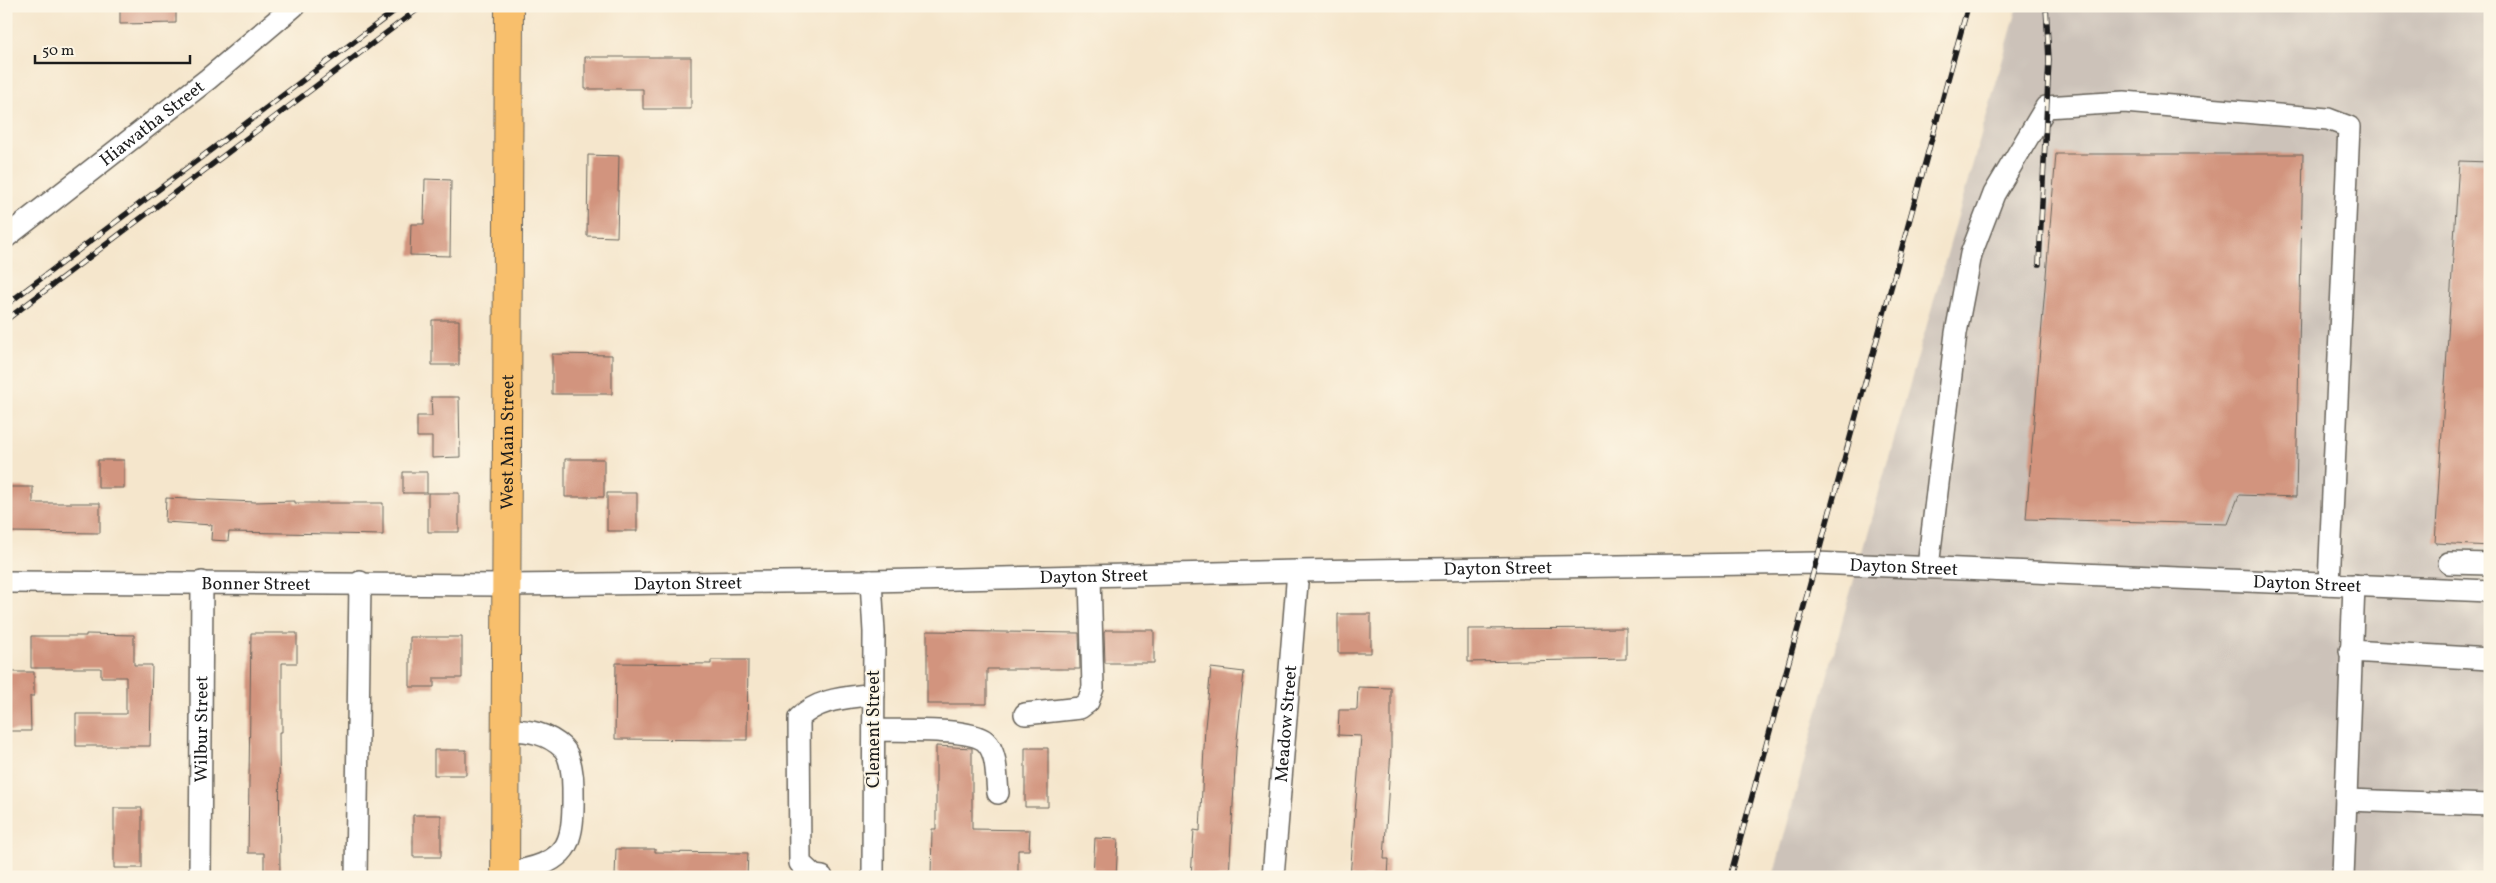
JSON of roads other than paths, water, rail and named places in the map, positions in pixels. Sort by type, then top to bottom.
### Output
[{"type":"main road","name":"West Main Street","points":[[505,875],[509,6]]},
{"type":"street","name":"Hiawatha Street","points":[[6,237],[208,79],[294,6]]},
{"type":"street","points":[[1928,568],[1956,333],[1971,254],[1994,194],[2046,107],[2124,102],[2328,119],[2349,127],[2343,220],[2329,584]]},
{"type":"street","name":"Dayton Street","points":[[507,584],[871,581],[1298,571],[1815,563],[2354,584],[2490,592]]},
{"type":"street","points":[[2449,563],[2490,564]]},
{"type":"street","name":"Meadow Street","points":[[1273,877],[1298,571]]},
{"type":"street","points":[[1025,714],[1080,708],[1088,702],[1092,688],[1090,576]]},
{"type":"street","name":"Clement Street","points":[[871,581],[874,694],[873,877]]},
{"type":"street","name":"Bonner Street","points":[[6,582],[507,584]]},
{"type":"street","name":"Wilbur Street","points":[[200,877],[202,582]]},
{"type":"street","points":[[356,877],[360,582]]},
{"type":"street","points":[[2343,877],[2354,584]]},
{"type":"street","points":[[2350,651],[2490,659]]},
{"type":"street","points":[[822,877],[814,876],[800,863],[799,718],[809,708],[831,700],[874,694]]},
{"type":"street","points":[[505,875],[531,870],[554,858],[569,840],[573,786],[573,778],[565,749],[542,733],[506,729]]},
{"type":"street","points":[[874,730],[967,733],[986,742],[995,758],[998,793]]},
{"type":"street","points":[[2346,800],[2490,805]]},
{"type":"railway","points":[[6,305],[401,6]]},
{"type":"railway","points":[[6,320],[422,6]]},
{"type":"railway","points":[[1730,877],[1968,6]]},
{"type":"railway","points":[[2039,264],[2049,60],[2046,6]]}]
